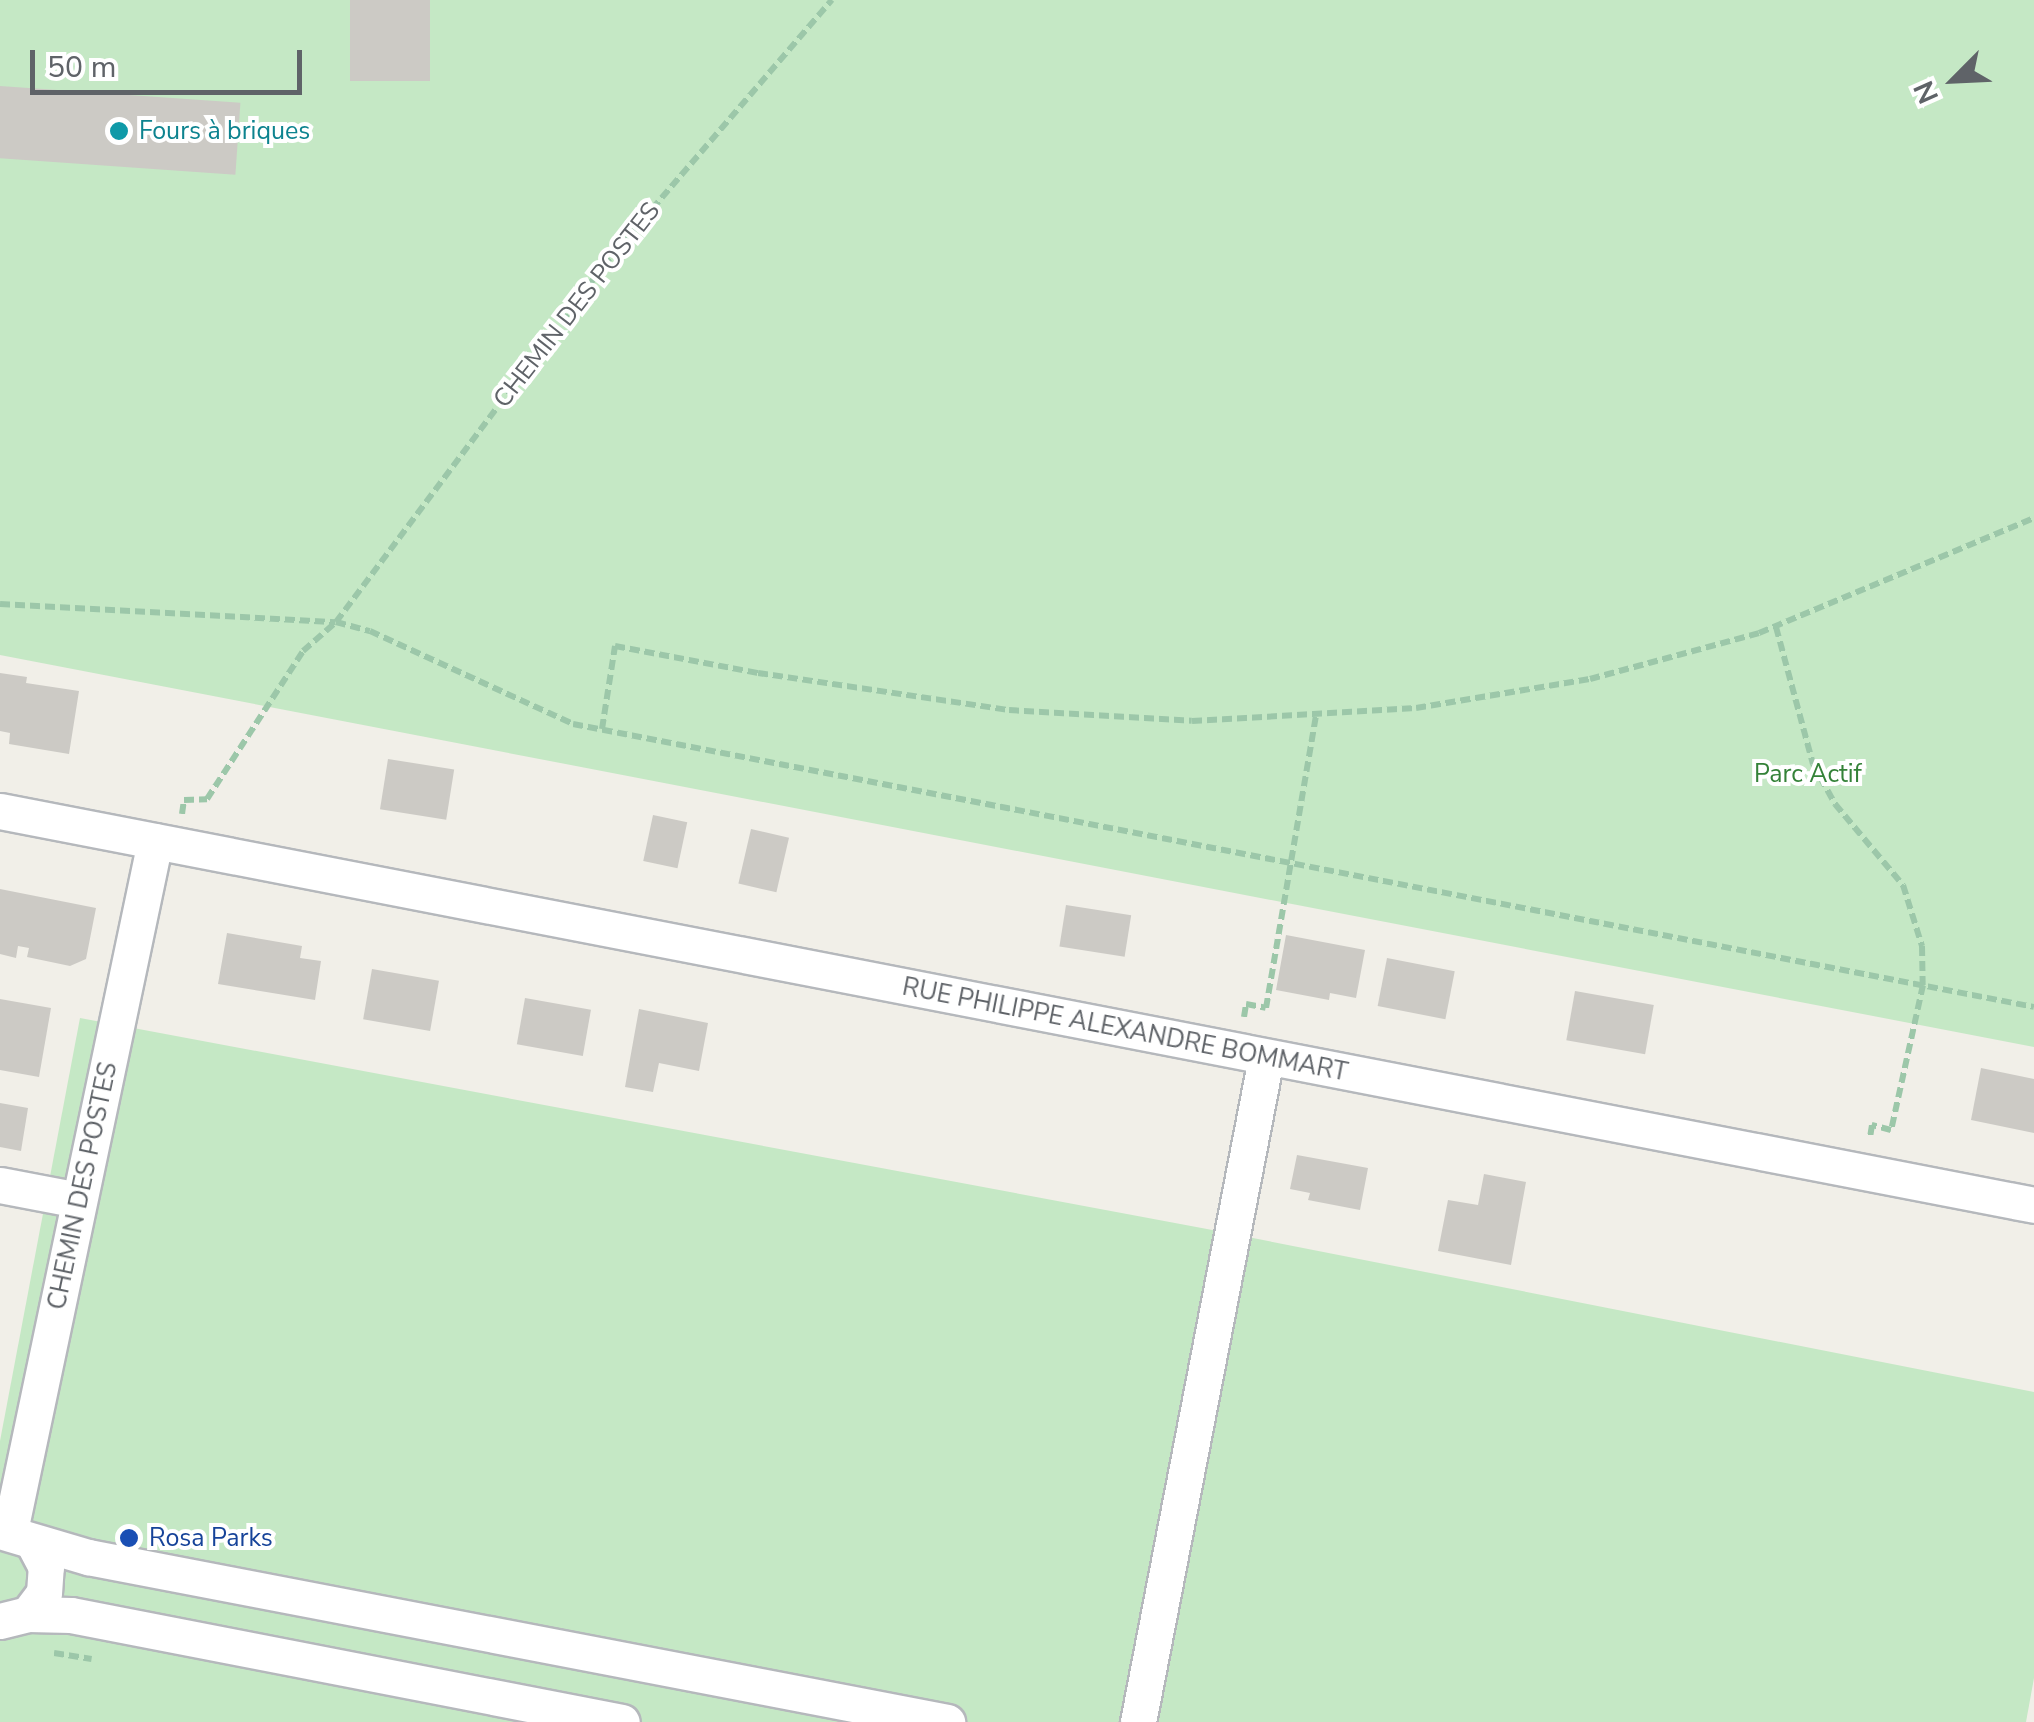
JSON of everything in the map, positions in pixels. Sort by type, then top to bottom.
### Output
[{"type":"street","name":"RUE PHILIPPE ALEXANDRE BOMMART","points":[[0,811],[2034,1205]]},
{"type":"street","name":"CHEMIN DES POSTES","points":[[15,1535],[80,1200],[166,843]]},
{"type":"street","points":[[1138,1722],[1251,1055]]},
{"type":"street","points":[[0,1185],[80,1200]]},
{"type":"street","points":[[14,1617],[41,1599],[47,1580],[44,1560],[15,1535]]},
{"type":"street","points":[[15,1535],[947,1722]]},
{"type":"street","points":[[14,1617],[71,1615],[622,1722]]},
{"type":"path","name":"CHEMIN DES POSTES","points":[[166,843],[184,800],[207,800],[303,651],[336,622],[603,266],[832,0]]},
{"type":"path","points":[[602,730],[615,646],[758,673],[1009,710],[1192,720],[1416,708],[1590,678],[1776,626],[2034,518]]},
{"type":"path","points":[[0,604],[336,622],[370,631],[573,724],[2034,1006]]},
{"type":"path","points":[[1776,626],[1813,764],[1835,804],[1890,865],[1913,908],[1922,946],[1924,985],[1891,1130],[1872,1125],[1864,1173]]},
{"type":"path","points":[[1251,1055],[1246,1004],[1266,1008],[1316,714]]},
{"type":"green space","name":"Parc Actif","points":[[0,0],[2034,0],[2034,1047],[0,655]]},
{"type":"green space","points":[[80,1018],[1207,1229],[2034,1392],[2034,1678],[2026,1722],[0,1722],[0,1441]]},
{"type":"building","name":"Fours à briques","points":[[350,0],[430,0],[430,81],[350,81]]},
{"type":"building","name":"Fours à briques","points":[[0,86],[240,103],[235,175],[0,158]]},
{"type":"building","points":[[0,673],[27,677],[26,683],[79,691],[69,754],[9,744],[10,733],[0,731]]},
{"type":"building","points":[[388,759],[454,769],[446,820],[380,809]]},
{"type":"building","points":[[653,815],[687,822],[677,868],[643,861]]},
{"type":"building","points":[[751,829],[789,838],[776,892],[738,884]]},
{"type":"building","points":[[0,889],[96,908],[86,959],[70,966],[27,957],[29,948],[18,946],[16,958],[0,954]]},
{"type":"building","points":[[1066,905],[1131,915],[1125,957],[1059,946]]},
{"type":"building","points":[[227,933],[302,946],[300,958],[321,961],[315,1000],[218,984]]},
{"type":"building","points":[[1286,935],[1365,950],[1356,998],[1330,993],[1329,1000],[1276,990]]},
{"type":"building","points":[[1387,958],[1455,971],[1445,1019],[1378,1006]]},
{"type":"building","points":[[372,969],[439,981],[430,1031],[363,1019]]},
{"type":"building","points":[[1575,991],[1654,1005],[1645,1054],[1566,1040]]},
{"type":"building","points":[[525,998],[591,1010],[583,1056],[517,1044]]},
{"type":"building","points":[[0,999],[51,1008],[39,1077],[0,1070]]},
{"type":"building","points":[[639,1009],[708,1023],[699,1071],[659,1063],[653,1092],[625,1087]]},
{"type":"building","points":[[1981,1068],[2034,1079],[2034,1133],[1971,1120]]},
{"type":"building","points":[[0,1103],[28,1108],[21,1151],[0,1147]]},
{"type":"building","points":[[1297,1155],[1368,1168],[1360,1210],[1308,1200],[1310,1193],[1290,1189]]},
{"type":"building","points":[[1484,1174],[1526,1182],[1511,1265],[1438,1251],[1448,1200],[1478,1205]]},
{"type":"place","name":"Fours à briques","points":[[119,131]]},
{"type":"place","name":"Rosa Parks","points":[[129,1538]]}]
